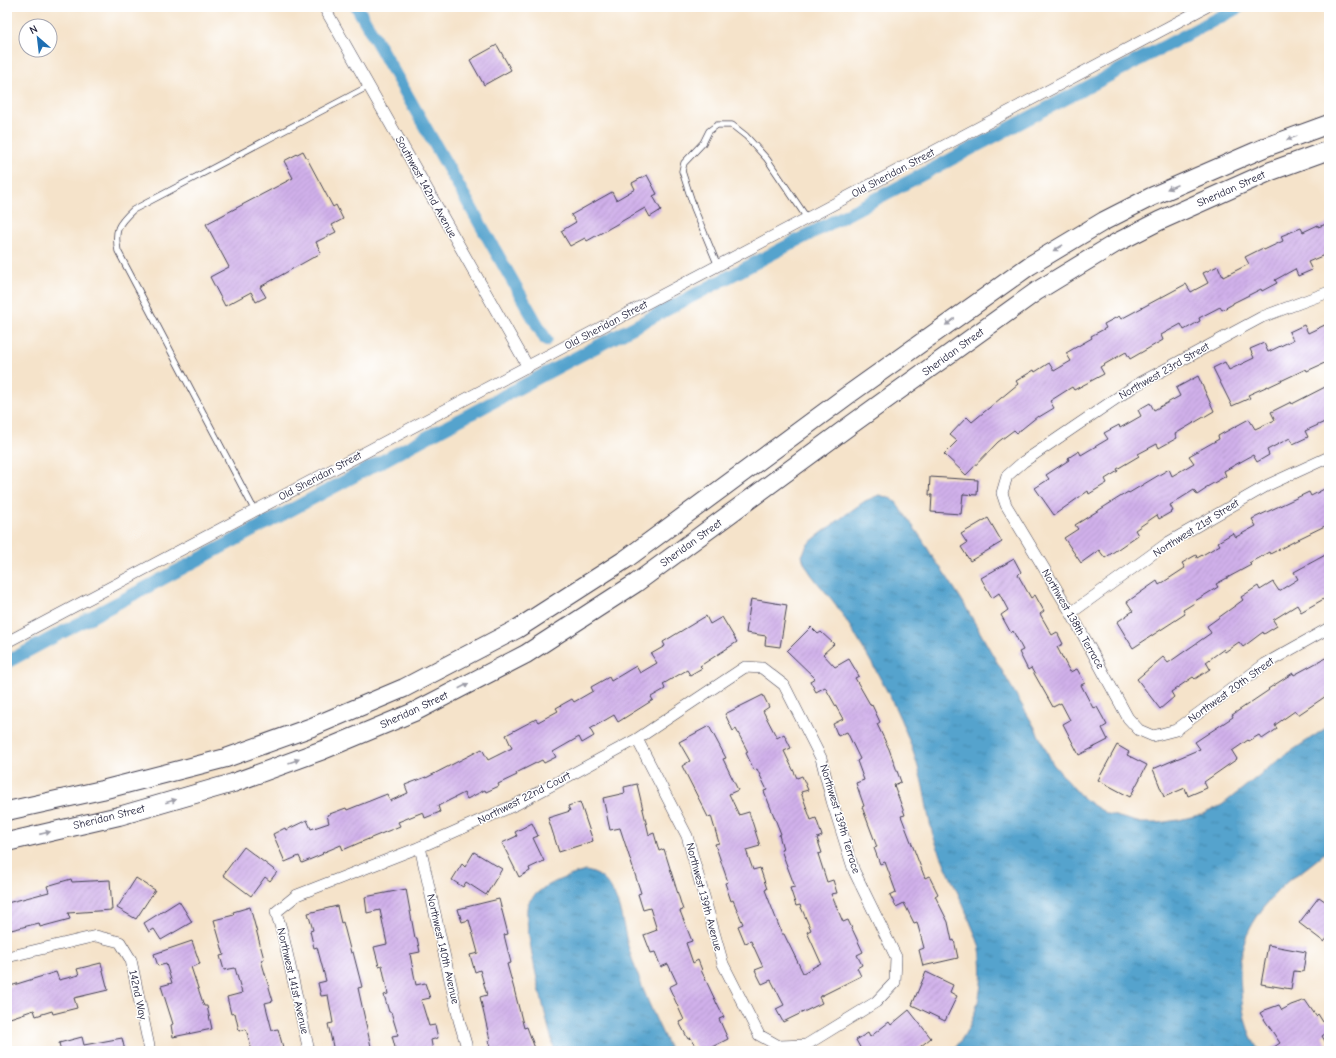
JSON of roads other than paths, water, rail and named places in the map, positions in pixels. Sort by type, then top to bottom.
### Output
[{"type":"main road","points":[[7,811],[102,790],[226,758],[312,727],[404,688],[517,629],[626,559],[848,395],[1029,266],[1104,220],[1151,197],[1266,147],[1329,124]]},
{"type":"main road","name":"Sheridan Street","points":[[7,842],[119,816],[232,783],[323,750],[414,712],[526,654],[636,583],[852,424],[1037,291],[1116,243],[1159,221],[1271,171],[1329,150]]},
{"type":"street","name":"Southwest 142nd Avenue","points":[[324,7],[528,366]]},
{"type":"street","name":"Old Sheridan Street","points":[[7,642],[1206,7]]},
{"type":"street","name":"Northwest 23rd Street","points":[[1002,492],[1007,476],[1023,462],[1136,385],[1262,317],[1329,292]]},
{"type":"street","name":"Northwest 21st Street","points":[[1071,613],[1169,542],[1268,485],[1329,456]]},
{"type":"street","name":"Northwest 138th Terrace","points":[[1002,492],[1006,505],[1071,613],[1128,718],[1139,730],[1153,736]]},
{"type":"street","name":"Northwest 20th Street","points":[[1153,736],[1176,730],[1265,664],[1329,628]]},
{"type":"street","name":"Northwest 22nd Court","points":[[276,912],[297,895],[420,847],[517,804],[637,739],[745,667],[762,668]]},
{"type":"street","name":"Northwest 139th Terrace","points":[[762,668],[784,684],[822,758],[832,801],[854,871],[896,957],[895,982],[876,1002],[806,1045],[780,1046]]},
{"type":"street","name":"Northwest 139th Avenue","points":[[637,739],[687,836],[723,964],[759,1035],[780,1046]]},
{"type":"street","name":"Northwest 140th Avenue","points":[[420,847],[459,1020],[468,1051]]},
{"type":"street","name":"Northwest 141st Avenue","points":[[276,912],[283,935],[309,1051]]},
{"type":"street","name":"142nd Way","points":[[7,957],[96,936],[120,942],[131,960],[150,1051]]},
{"type":"lane","points":[[255,511],[118,251],[116,240],[117,229],[122,221],[133,210],[369,86]]},
{"type":"lane","points":[[718,266],[694,208],[682,171],[684,163],[703,143],[709,131],[717,125],[732,125],[746,136],[767,159],[807,218]]},
{"type":"water","points":[[879,495],[890,498],[896,502],[947,577],[963,602],[1034,726],[1053,764],[1079,794],[1091,804],[1108,814],[1141,823],[1157,823],[1179,820],[1203,814],[1222,805],[1281,758],[1329,726],[1329,849],[1288,881],[1273,896],[1253,924],[1241,954],[1240,977],[1244,1015],[1248,1029],[1259,1051],[953,1051],[967,1030],[979,996],[982,971],[979,945],[934,838],[917,763],[900,718],[879,676],[854,634],[836,605],[808,569],[802,556],[807,545],[815,538],[865,501]]},
{"type":"water","points":[[586,871],[594,873],[603,879],[614,894],[637,973],[671,1051],[555,1051],[542,999],[528,931],[528,904],[538,892],[545,887],[571,875]]},
{"type":"waterway","points":[[357,7],[546,340]]},
{"type":"waterway","points":[[7,662],[560,366],[1239,7]]}]
